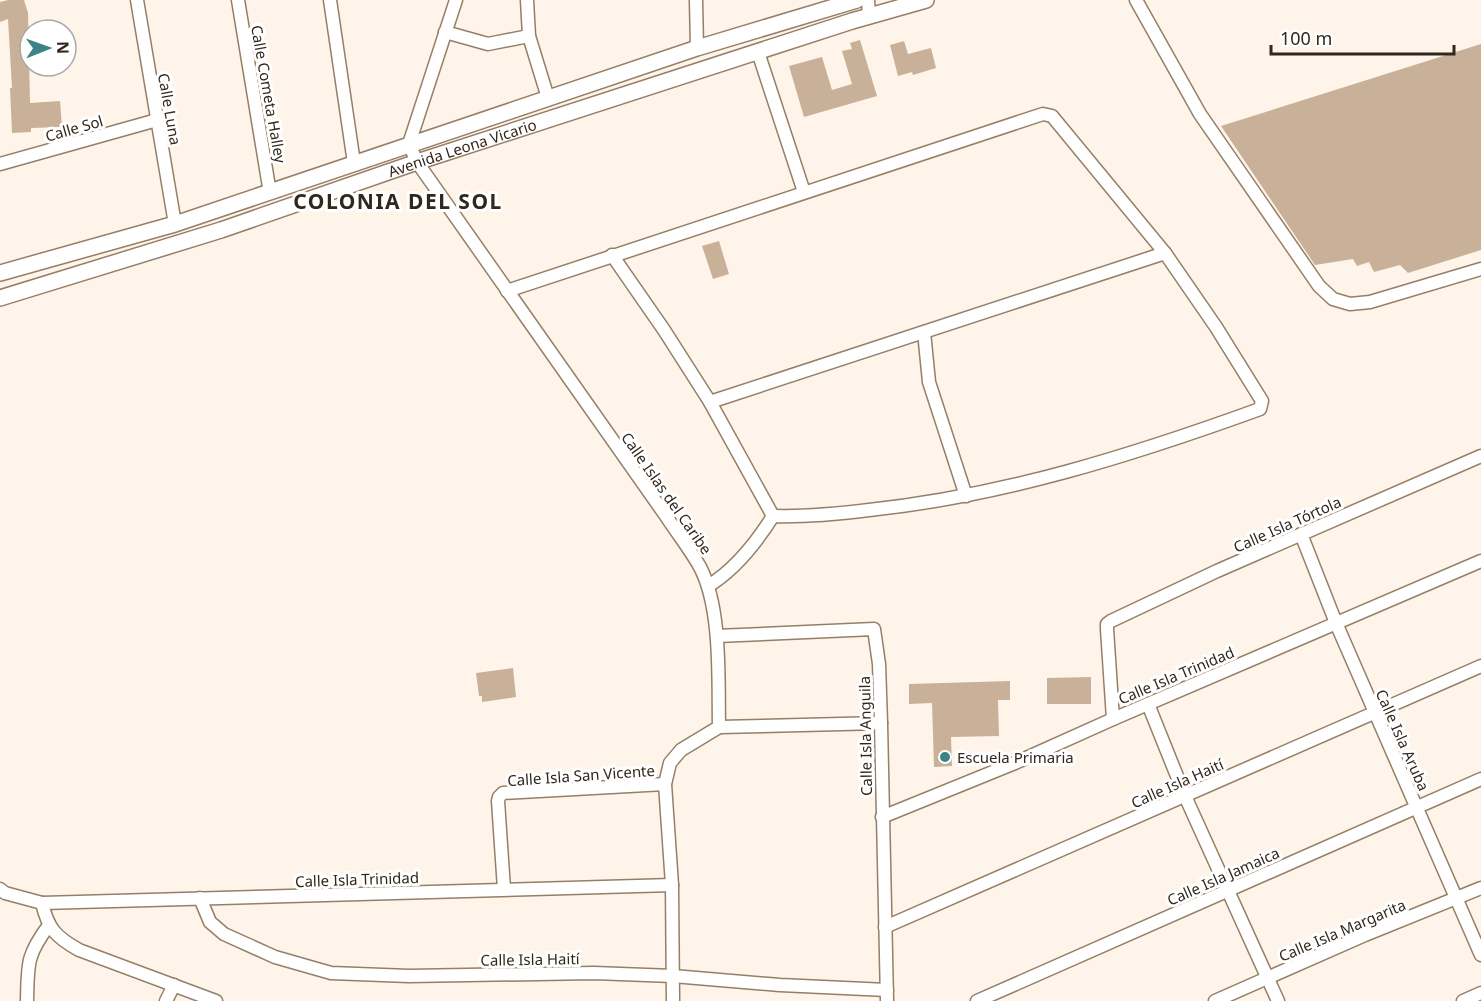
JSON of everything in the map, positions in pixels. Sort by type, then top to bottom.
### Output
[{"type":"street","name":"Calle Luna","points":[[137,0],[175,224]]},
{"type":"street","name":"Calle Cometa Halley","points":[[238,0],[270,192]]},
{"type":"street","points":[[330,0],[354,163]]},
{"type":"street","points":[[409,144],[456,0]]},
{"type":"street","points":[[527,0],[529,36],[548,98]]},
{"type":"street","points":[[696,0],[697,48]]},
{"type":"street","name":"Avenida Leona Vicario","points":[[0,273],[175,224],[697,48],[858,0]]},
{"type":"street","points":[[868,0],[869,16]]},
{"type":"street","name":"Avenida Leona Vicario","points":[[0,298],[221,230],[417,162],[869,16],[926,0]]},
{"type":"street","points":[[1136,0],[1200,114],[1319,286],[1333,299],[1350,304],[1370,302],[1481,269]]},
{"type":"street","points":[[445,32],[488,44],[529,36]]},
{"type":"street","points":[[759,52],[804,192]]},
{"type":"street","points":[[507,291],[1043,114],[1053,116],[1165,253],[1216,327],[1262,401],[1260,409],[1177,439],[1081,468],[966,496],[897,507],[806,517],[774,516]]},
{"type":"street","name":"Calle Sol","points":[[0,164],[157,120]]},
{"type":"street","name":"Calle Islas del Caribe","points":[[409,144],[417,162],[700,567],[708,586],[717,636],[719,727]]},
{"type":"street","points":[[710,402],[1165,253]]},
{"type":"street","points":[[612,255],[710,402],[774,516]]},
{"type":"street","points":[[924,332],[930,382],[966,496]]},
{"type":"street","name":"Calle Isla Tórtola","points":[[1113,719],[1107,624],[1217,571],[1481,456]]},
{"type":"street","points":[[708,586],[724,576],[735,565],[760,537],[774,516]]},
{"type":"street","name":"Calle Isla Aruba","points":[[1301,534],[1336,623],[1481,955]]},
{"type":"street","name":"Calle Isla Trinidad","points":[[882,817],[1015,763],[1481,561]]},
{"type":"street","name":"Calle Isla Anguila","points":[[717,636],[874,628],[879,664],[887,996]]},
{"type":"street","name":"Calle Isla Haití","points":[[885,927],[1481,666]]},
{"type":"street","points":[[1148,704],[1227,891],[1278,1001]]},
{"type":"street","points":[[673,1001],[672,885],[665,784],[670,763],[681,750],[719,727],[881,723]]},
{"type":"street","name":"Calle Isla Jamaica","points":[[977,1001],[1481,779]]},
{"type":"street","name":"Calle Isla San Vicente","points":[[504,889],[499,797],[503,794],[665,784]]},
{"type":"street","name":"Calle Isla Trinidad","points":[[42,903],[77,900],[131,901],[672,885]]},
{"type":"street","name":"Calle Isla Margarita","points":[[1215,1001],[1365,935],[1481,888]]},
{"type":"street","points":[[0,889],[5,893],[42,903],[49,925],[59,939],[79,950],[216,1001]]},
{"type":"street","name":"Calle Isla Haití","points":[[200,898],[210,922],[224,934],[275,957],[331,973],[409,976],[594,973],[673,976],[887,996]]},
{"type":"street","points":[[27,1001],[28,964],[33,946],[49,925]]},
{"type":"street","points":[[166,1001],[174,985]]},
{"type":"street","points":[[1463,1001],[1481,993]]},
{"type":"building","points":[[24,0],[28,18],[18,18],[18,78],[29,78],[30,103],[60,101],[62,127],[31,128],[31,132],[12,133],[8,19],[0,22],[0,2]]},
{"type":"building","points":[[860,40],[877,96],[804,117],[789,66],[822,57],[832,90],[852,84],[842,51],[852,49],[850,43]]},
{"type":"building","points":[[904,41],[908,54],[931,48],[936,68],[913,75],[912,72],[898,76],[890,45]]},
{"type":"building","points":[[1481,44],[1481,250],[1408,273],[1400,265],[1374,272],[1369,262],[1357,266],[1353,259],[1315,265],[1221,126]]},
{"type":"building","points":[[719,241],[729,274],[713,279],[702,246]]},
{"type":"building","points":[[513,668],[516,697],[482,702],[476,673]]},
{"type":"building","points":[[1091,677],[1091,704],[1047,704],[1047,678]]},
{"type":"building","points":[[1010,681],[1010,700],[998,700],[999,736],[951,737],[952,766],[934,767],[932,703],[909,704],[909,684]]},
{"type":"place","name":"Escuela Primaria","points":[[945,757]]},
{"type":"district","name":"COLONIA DEL SOL","points":[[398,201]]}]
